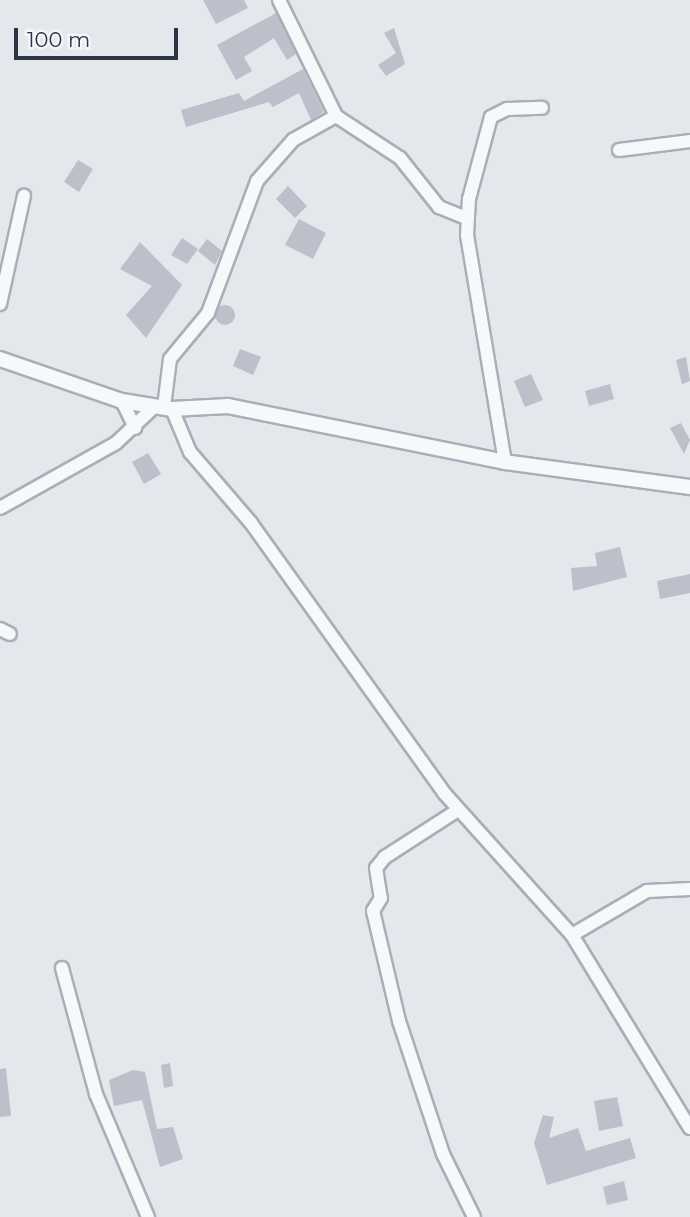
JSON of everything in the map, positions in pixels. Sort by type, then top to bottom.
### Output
[{"type":"street","points":[[279,0],[336,116],[400,158],[439,207],[468,219]]},
{"type":"street","points":[[505,462],[468,219],[491,117],[507,109],[542,108]]},
{"type":"street","points":[[336,116],[293,140],[257,181],[208,313],[170,359],[164,407],[190,452],[265,542],[458,810],[572,935],[689,1126]]},
{"type":"street","points":[[619,149],[690,141]]},
{"type":"street","points":[[0,304],[24,196]]},
{"type":"street","points":[[0,359],[122,401],[164,407],[228,406],[505,462],[690,487]]},
{"type":"street","points":[[122,401],[135,428]]},
{"type":"street","points":[[0,508],[135,428],[164,407]]},
{"type":"street","points":[[458,810],[385,857],[376,868],[381,898],[373,911],[399,1021],[443,1154],[474,1217]]},
{"type":"street","points":[[572,935],[647,891],[690,889]]},
{"type":"street","points":[[62,968],[96,1094],[148,1217]]},
{"type":"building","points":[[203,0],[244,0],[248,8],[216,24]]},
{"type":"building","points":[[276,13],[296,54],[287,60],[274,38],[244,57],[252,71],[236,80],[217,45]]},
{"type":"building","points":[[394,28],[405,64],[386,76],[378,65],[396,53],[384,33]]},
{"type":"building","points":[[303,69],[324,112],[311,120],[299,93],[273,107],[269,102],[186,127],[181,110],[239,93],[244,101]]},
{"type":"building","points":[[78,160],[93,169],[79,192],[64,182]]},
{"type":"building","points":[[288,186],[307,206],[295,218],[276,199]]},
{"type":"building","points":[[299,219],[326,233],[313,259],[285,245]]},
{"type":"building","points":[[182,238],[198,249],[187,264],[171,255]]},
{"type":"building","points":[[207,239],[222,251],[215,265],[198,251]]},
{"type":"building","points":[[140,242],[182,285],[146,338],[126,315],[152,286],[120,269]]},
{"type":"building","points":[[225,305],[232,308],[235,315],[232,322],[225,325],[218,322],[215,315],[218,308]]},
{"type":"building","points":[[240,349],[261,357],[253,375],[233,366]]},
{"type":"building","points":[[686,357],[690,381],[682,384],[676,360]]},
{"type":"building","points":[[531,374],[543,400],[525,407],[514,381]]},
{"type":"building","points":[[610,384],[614,399],[589,406],[585,391]]},
{"type":"building","points":[[681,423],[690,440],[684,454],[670,428]]},
{"type":"building","points":[[148,453],[161,474],[144,484],[132,462]]},
{"type":"building","points":[[620,547],[627,577],[573,591],[571,568],[597,566],[595,553]]},
{"type":"building","points":[[690,574],[690,593],[660,599],[657,581]]},
{"type":"building","points":[[170,1063],[173,1086],[164,1088],[161,1065]]},
{"type":"building","points":[[6,1068],[11,1116],[0,1117],[0,1069]]},
{"type":"building","points":[[133,1070],[145,1072],[157,1129],[173,1127],[183,1159],[160,1167],[142,1100],[114,1106],[109,1080]]},
{"type":"building","points":[[617,1097],[623,1126],[599,1131],[594,1101]]},
{"type":"building","points":[[543,1115],[554,1117],[549,1138],[578,1128],[586,1151],[630,1138],[636,1158],[547,1185],[534,1143]]},
{"type":"building","points":[[624,1181],[628,1200],[607,1205],[603,1187]]}]
